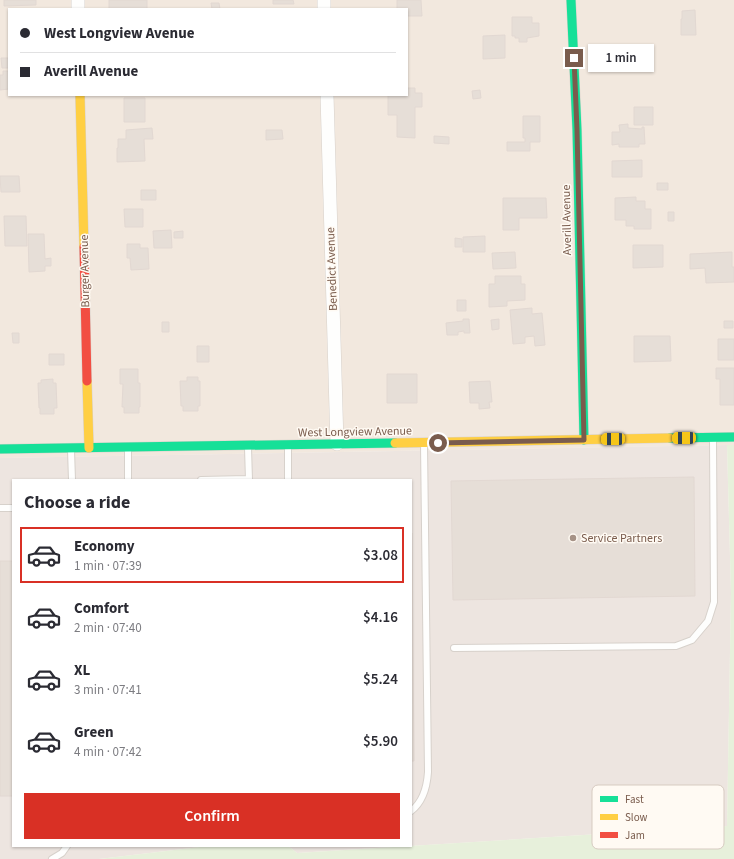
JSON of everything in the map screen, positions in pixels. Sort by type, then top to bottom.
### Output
[{"type":"street","name":"Averill Avenue","points":[[571,0],[577,130],[584,440]]},
{"type":"street","name":"Burger Avenue","points":[[80,96],[89,448]]},
{"type":"street","name":"Benedict Avenue","points":[[327,96],[337,444]]},
{"type":"street","name":"West Longview Avenue","points":[[0,449],[734,437]]},
{"type":"lane","points":[[454,648],[676,646],[692,640],[708,621],[714,602],[713,437]]},
{"type":"lane","points":[[412,810],[418,805],[423,795],[427,784],[428,772],[424,443]]},
{"type":"lane","points":[[248,445],[248,479]]},
{"type":"lane","points":[[288,445],[288,479]]},
{"type":"lane","points":[[128,447],[128,479]]},
{"type":"lane","points":[[71,448],[72,479]]},
{"type":"lane","points":[[0,508],[12,508]]},
{"type":"lane","points":[[52,859],[62,853],[66,847]]},
{"type":"shaded area","points":[[0,0],[734,0],[734,445],[0,458]]},
{"type":"shaded area","points":[[727,445],[731,593],[727,826],[724,826],[724,785],[592,785],[592,835],[412,846],[412,479],[12,479],[12,847],[200,847],[99,859],[0,859],[0,458]]},
{"type":"shaded area","points":[[289,847],[390,847],[297,853]]},
{"type":"green space","points":[[727,445],[734,445],[734,859],[99,859],[200,847],[289,847],[297,853],[412,847],[412,846],[592,834],[592,849],[724,849],[724,826],[727,826],[731,593]]},
{"type":"building","points":[[4,0],[36,0],[36,5],[4,6]]},
{"type":"building","points":[[109,0],[147,0],[147,8],[109,8]]},
{"type":"building","points":[[273,0],[293,0],[294,4],[273,4]]},
{"type":"building","points":[[397,0],[421,0],[422,16],[408,16],[408,8],[397,8]]},
{"type":"building","points":[[211,3],[219,3],[220,8],[212,8]]},
{"type":"building","points":[[695,10],[696,35],[681,35],[682,11]]},
{"type":"building","points":[[512,17],[532,17],[532,23],[539,23],[539,36],[527,38],[527,42],[519,42],[519,38],[512,36]]},
{"type":"building","points":[[505,35],[505,58],[483,59],[483,36]]},
{"type":"building","points":[[1,58],[8,58],[8,68],[2,68]]},
{"type":"building","points":[[3,71],[8,71],[8,89],[0,90],[0,75],[3,75]]},
{"type":"building","points":[[408,88],[415,88],[415,93],[422,93],[422,107],[415,107],[415,138],[397,137],[397,115],[388,115],[388,96],[408,96]]},
{"type":"building","points":[[480,90],[481,98],[473,99],[472,91]]},
{"type":"building","points":[[124,98],[145,98],[145,122],[124,122]]},
{"type":"building","points":[[634,107],[653,107],[653,125],[634,125]]},
{"type":"building","points":[[523,116],[540,116],[540,142],[530,142],[530,151],[507,151],[507,142],[525,142],[525,138],[523,138]]},
{"type":"building","points":[[628,124],[628,128],[642,129],[642,127],[644,127],[645,144],[639,144],[639,147],[619,147],[619,144],[612,145],[612,132],[620,132],[619,125]]},
{"type":"building","points":[[152,128],[153,139],[144,139],[145,161],[117,162],[118,139],[126,139],[126,130]]},
{"type":"building","points":[[266,130],[282,130],[283,139],[266,140]]},
{"type":"building","points":[[434,136],[449,137],[449,144],[434,143]]},
{"type":"building","points":[[642,160],[642,177],[612,177],[612,161]]},
{"type":"building","points":[[0,176],[19,176],[20,192],[1,192]]},
{"type":"building","points":[[657,183],[668,183],[668,190],[657,190]]},
{"type":"building","points":[[141,190],[156,190],[156,200],[141,200]]},
{"type":"building","points":[[636,197],[636,201],[645,201],[645,209],[651,209],[651,229],[634,229],[634,226],[626,226],[626,220],[615,220],[615,198]]},
{"type":"building","points":[[503,198],[546,198],[547,218],[519,218],[519,230],[503,230]]},
{"type":"building","points":[[124,209],[143,209],[143,227],[125,227]]},
{"type":"building","points":[[668,212],[674,212],[674,221],[668,221]]},
{"type":"building","points":[[4,216],[26,216],[27,246],[5,246]]},
{"type":"building","points":[[171,230],[172,248],[154,248],[153,231]]},
{"type":"building","points":[[183,231],[183,238],[174,238],[174,232]]},
{"type":"building","points":[[28,234],[44,234],[45,259],[51,258],[51,266],[45,266],[45,271],[29,272]]},
{"type":"building","points":[[485,236],[485,252],[463,252],[463,237]]},
{"type":"building","points":[[455,238],[462,239],[462,247],[455,247]]},
{"type":"building","points":[[127,244],[140,244],[140,248],[148,248],[149,269],[131,270],[130,258],[127,258]]},
{"type":"building","points":[[633,245],[663,245],[663,267],[633,268]]},
{"type":"building","points":[[515,252],[516,268],[493,269],[492,253]]},
{"type":"building","points":[[732,252],[734,282],[706,283],[705,268],[690,269],[690,254]]},
{"type":"building","points":[[495,276],[521,276],[521,284],[525,284],[525,300],[507,301],[507,306],[489,307],[489,284],[495,284]]},
{"type":"building","points":[[457,300],[466,300],[466,311],[457,311]]},
{"type":"building","points":[[532,308],[532,314],[542,313],[545,345],[535,346],[534,336],[525,337],[525,343],[513,344],[510,310]]},
{"type":"building","points":[[463,319],[469,319],[470,333],[464,333],[464,331],[458,332],[458,335],[447,335],[446,323],[463,321]]},
{"type":"building","points":[[499,319],[499,329],[492,330],[491,320]]},
{"type":"building","points":[[724,321],[733,321],[733,328],[724,328]]},
{"type":"building","points":[[162,322],[169,322],[169,332],[162,332]]},
{"type":"building","points":[[12,333],[19,333],[19,343],[13,343]]},
{"type":"building","points":[[634,336],[670,336],[671,361],[634,362]]},
{"type":"building","points":[[718,339],[734,339],[734,360],[718,360]]},
{"type":"building","points":[[197,346],[209,346],[209,362],[197,362]]},
{"type":"building","points":[[49,354],[64,354],[64,365],[49,365]]},
{"type":"building","points":[[716,368],[734,368],[734,405],[720,405],[720,379],[716,379]]},
{"type":"building","points":[[120,369],[138,369],[138,383],[140,383],[139,413],[124,413],[124,407],[122,407],[123,384],[120,384]]},
{"type":"building","points":[[387,374],[417,374],[417,403],[387,403]]},
{"type":"building","points":[[187,377],[198,377],[198,381],[200,381],[200,406],[198,406],[198,411],[183,411],[183,406],[181,406],[180,381],[187,381]]},
{"type":"building","points":[[53,379],[53,383],[56,383],[57,408],[54,408],[54,414],[40,414],[38,383],[41,383],[41,380]]},
{"type":"building","points":[[490,381],[492,402],[489,402],[490,408],[479,409],[479,403],[470,403],[469,382]]},
{"type":"building","name":"Service Partners","points":[[694,477],[695,596],[453,600],[451,481]]},
{"type":"building","points":[[412,533],[414,761],[412,761]]},
{"type":"building","points":[[0,561],[12,561],[12,796],[0,796]]},
{"type":"traffic: fast","points":[[571,0],[577,130],[584,440]]},
{"type":"traffic: fast","points":[[670,438],[734,437]]},
{"type":"traffic: fast","points":[[0,449],[395,443]]},
{"type":"traffic: slow","points":[[80,96],[84,247]]},
{"type":"traffic: slow","points":[[87,381],[89,448]]},
{"type":"traffic: slow","points":[[395,443],[670,438]]},
{"type":"traffic: jam","points":[[84,247],[87,381]]},
{"type":"place","name":"Service Partners","points":[[573,538]]},
{"type":"route","points":[[438,443],[584,440],[574,58]]}]
